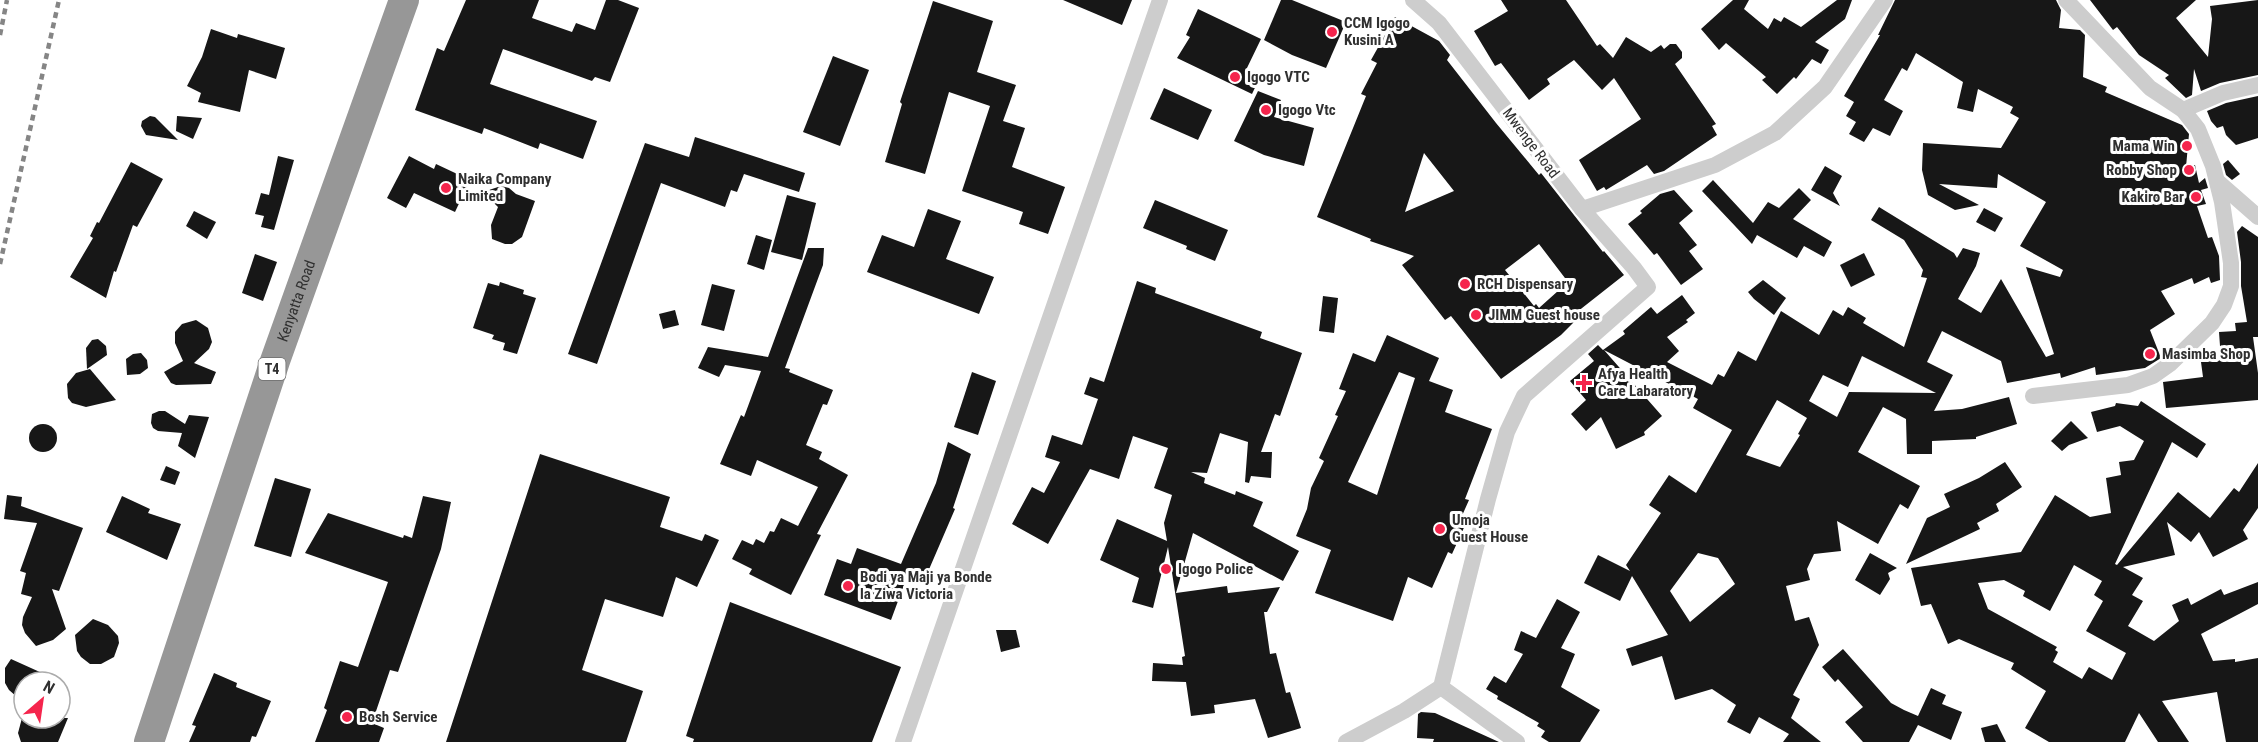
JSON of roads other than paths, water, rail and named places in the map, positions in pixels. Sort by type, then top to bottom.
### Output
[{"type":"highway","name":"Kenyatta Road","points":[[149,742],[275,361],[404,0]]},
{"type":"street","points":[[903,742],[1160,0]]},
{"type":"street","name":"Mwenge Road","points":[[1413,0],[1439,24],[1582,209],[1648,287],[1524,396],[1507,432],[1441,687]]},
{"type":"street","points":[[1582,209],[1714,165],[1775,133],[1825,87],[1885,0]]},
{"type":"street","points":[[2033,396],[2128,385],[2152,376],[2170,364],[2212,323],[2224,305],[2231,286],[2231,263],[2217,181],[2207,148],[2198,129],[2183,110],[2150,88],[2066,0]]},
{"type":"street","points":[[2183,110],[2223,93],[2258,85]]},
{"type":"street","points":[[2217,181],[2258,217]]},
{"type":"street","points":[[1346,742],[1404,711],[1441,687],[1517,742]]},
{"type":"railway","points":[[0,35],[7,0]]},
{"type":"railway","points":[[0,264],[59,0]]},
{"type":"place","name":"CCM Igogo Kusini A","points":[[1332,32]]},
{"type":"place","name":"Igogo VTC","points":[[1235,77]]},
{"type":"place","name":"Igogo Vtc","points":[[1266,110]]},
{"type":"place","name":"Mama Win","points":[[2187,146]]},
{"type":"place","name":"Robby Shop","points":[[2189,170]]},
{"type":"place","name":"Naika Company Limited","points":[[446,188]]},
{"type":"place","name":"Kakiro Bar","points":[[2196,197]]},
{"type":"place","name":"RCH Dispensary","points":[[1465,284]]},
{"type":"place","name":"JIMM Guest house","points":[[1476,315]]},
{"type":"place","name":"Masimba Shop","points":[[2150,354]]},
{"type":"place","name":"Afya Health Care Labaratory","points":[[1584,383]]},
{"type":"place","name":"Umoja Guest House","points":[[1440,529]]},
{"type":"place","name":"Igogo Police","points":[[1166,569]]},
{"type":"place","name":"Bodi ya Maji ya Bonde la Ziwa Victoria","points":[[848,586]]},
{"type":"place","name":"Bosh Service","points":[[347,717]]}]
